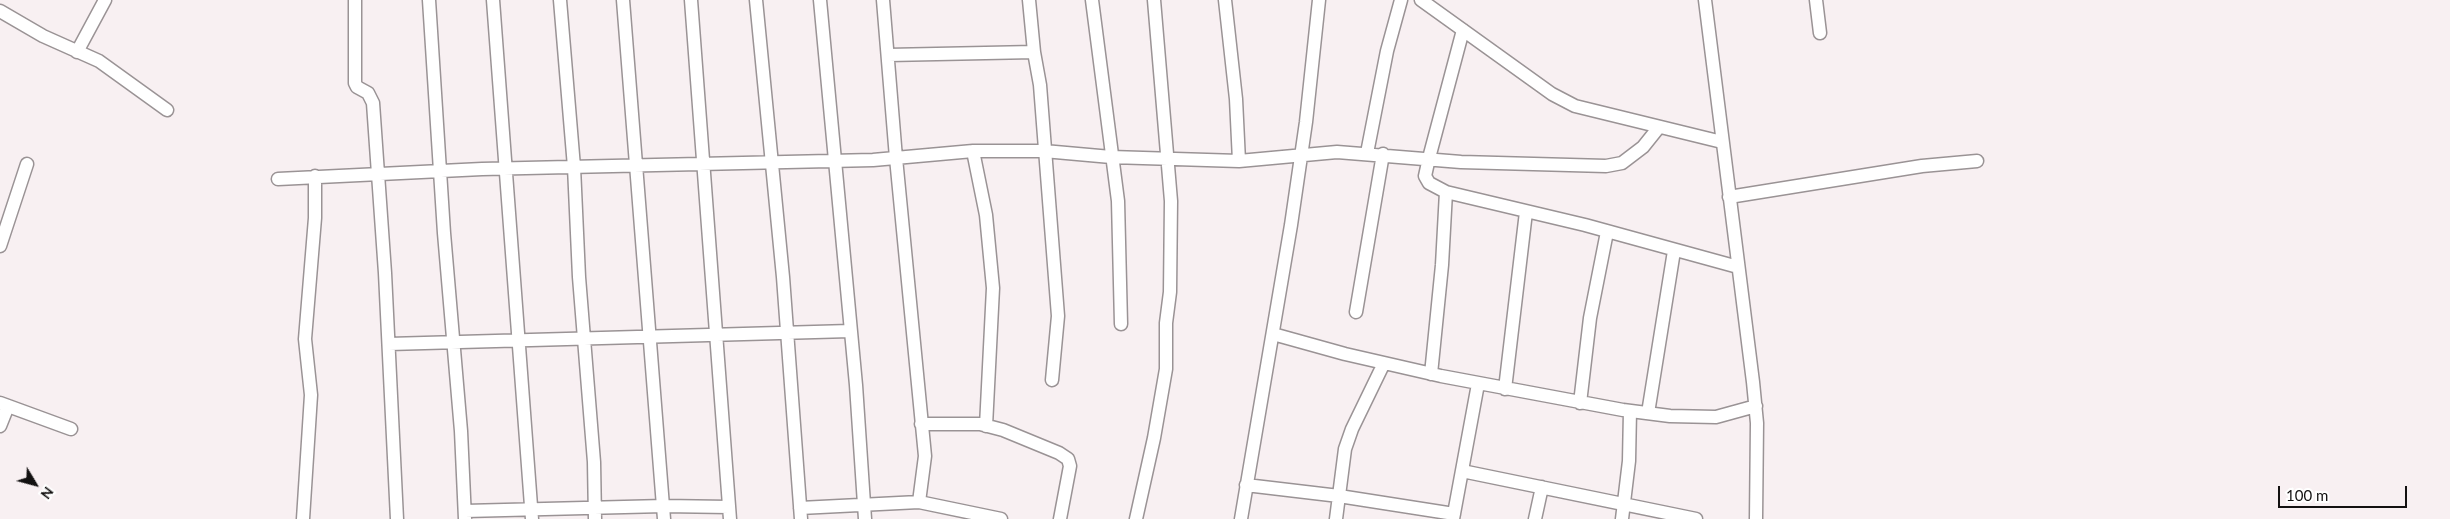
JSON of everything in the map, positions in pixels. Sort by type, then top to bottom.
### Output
[{"type":"street","points":[[8,0],[1,13],[44,36],[99,61],[167,110]]},
{"type":"street","points":[[77,52],[105,0]]},
{"type":"street","points":[[354,0],[355,83],[357,87],[368,93],[373,103],[389,344],[397,519]]},
{"type":"street","points":[[429,0],[465,515],[595,514],[664,506],[730,513],[691,0]]},
{"type":"street","points":[[493,0],[532,514]]},
{"type":"street","points":[[560,0],[574,167],[578,277],[593,452],[595,514]]},
{"type":"street","points":[[623,0],[664,519]]},
{"type":"street","points":[[756,0],[773,161],[801,514],[864,504],[919,502],[1001,519]]},
{"type":"street","points":[[820,0],[865,519]]},
{"type":"street","points":[[883,0],[896,158],[925,456],[919,502]]},
{"type":"street","points":[[1029,0],[1034,52],[1040,85],[1044,151],[1053,231],[1058,316],[1052,380]]},
{"type":"street","points":[[1092,0],[1118,201],[1121,324]]},
{"type":"street","points":[[1136,519],[1154,438],[1166,369],[1172,240],[1171,201],[1165,157],[1154,0]]},
{"type":"street","points":[[1225,0],[1236,99],[1239,161]]},
{"type":"street","points":[[1241,519],[1301,156],[1320,0]]},
{"type":"street","points":[[1367,153],[1387,51],[1401,0]]},
{"type":"street","points":[[1421,0],[1552,94],[1575,106],[1722,142]]},
{"type":"street","points":[[1705,0],[1756,406],[1758,474],[1756,519]]},
{"type":"street","points":[[1816,0],[1820,33]]},
{"type":"street","points":[[1463,30],[1428,158],[1425,176],[1429,183],[1446,192],[1738,267]]},
{"type":"street","points":[[888,55],[1034,52]]},
{"type":"street","points":[[278,178],[441,170],[896,158],[973,150],[1044,151],[1111,157],[1165,157],[1239,161],[1337,152],[1383,154],[1461,162],[1606,166],[1622,163],[1643,147],[1659,127]]},
{"type":"street","points":[[973,150],[987,224],[993,288],[986,426]]},
{"type":"street","points":[[1356,312],[1383,154]]},
{"type":"street","points":[[1730,197],[1922,166],[1977,160]]},
{"type":"street","points":[[0,246],[27,164]]},
{"type":"street","points":[[303,519],[312,395],[304,339],[315,218],[315,176]]},
{"type":"street","points":[[1431,374],[1442,265],[1446,192]]},
{"type":"street","points":[[1505,389],[1526,212]]},
{"type":"street","points":[[1580,402],[1590,318],[1607,232]]},
{"type":"street","points":[[1648,413],[1674,251]]},
{"type":"street","points":[[389,344],[454,344],[584,337],[850,331]]},
{"type":"street","points":[[1273,334],[1431,374],[1630,411],[1716,417],[1756,406]]},
{"type":"street","points":[[1336,519],[1345,449],[1384,363]]},
{"type":"street","points":[[1246,485],[1339,496],[1453,516],[1478,384]]},
{"type":"street","points":[[0,426],[4,405],[70,429]]},
{"type":"street","points":[[1622,519],[1629,461],[1630,411]]},
{"type":"street","points":[[921,424],[963,423],[986,426],[1060,453],[1068,459],[1070,466],[1060,519]]},
{"type":"street","points":[[1462,471],[1696,519]]},
{"type":"street","points":[[1535,519],[1542,487]]}]
